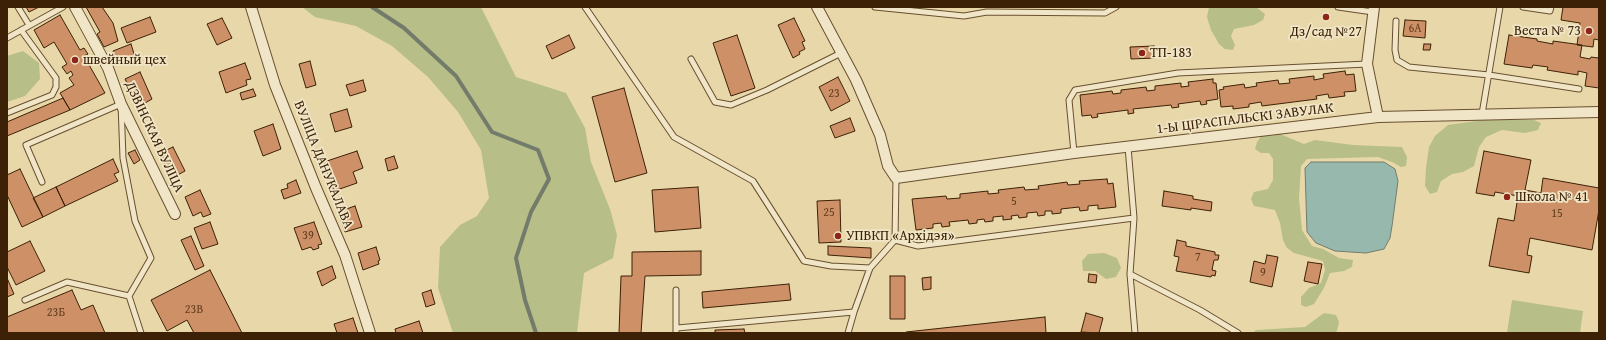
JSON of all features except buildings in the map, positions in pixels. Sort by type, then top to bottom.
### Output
[{"type":"street","name":"ДЗВІНСКАЯ ВУЛІЦА","points":[[76,7],[108,68],[121,104],[175,214]]},
{"type":"street","name":"ВУЛІЦА ДАНУКАЛАВА","points":[[251,7],[275,85],[316,188],[345,255],[370,333]]},
{"type":"street","points":[[817,7],[856,80],[880,135],[888,166],[896,178]]},
{"type":"street","points":[[1373,9],[1367,64],[1378,116]]},
{"type":"street","name":"1-Ы ЦІРАСПАЛЬСКІ ЗАВУЛАК","points":[[896,178],[1074,153],[1378,116],[1599,112]]},
{"type":"lane","points":[[18,7],[29,25]]},
{"type":"lane","points":[[7,38],[63,7]]},
{"type":"lane","points":[[585,7],[674,137],[753,181],[804,260],[831,266],[870,268]]},
{"type":"lane","points":[[874,7],[964,16],[992,9],[1105,13],[1116,7]]},
{"type":"lane","points":[[1338,7],[1373,9]]},
{"type":"lane","points":[[1482,114],[1500,7]]},
{"type":"lane","points":[[1523,7],[1550,11],[1551,7]]},
{"type":"lane","points":[[1396,22],[1394,50],[1397,60],[1408,66],[1489,75],[1579,89]]},
{"type":"lane","points":[[7,113],[52,95],[56,87],[56,78],[21,30]]},
{"type":"lane","points":[[691,59],[715,102],[731,106],[767,90],[841,53]]},
{"type":"lane","points":[[1074,153],[1069,100],[1075,90],[1178,73],[1367,64]]},
{"type":"lane","points":[[42,182],[26,145],[121,104],[122,158],[135,221],[151,258],[129,296],[141,333]]},
{"type":"lane","points":[[1128,147],[1134,218],[1130,274],[1136,333]]},
{"type":"lane","points":[[848,333],[870,268],[895,240],[896,178]]},
{"type":"lane","points":[[895,240],[918,246],[1134,218]]},
{"type":"lane","points":[[1130,274],[1200,310],[1238,333]]},
{"type":"lane","points":[[25,300],[66,282],[129,296]]},
{"type":"lane","points":[[676,290],[676,331],[854,312]]},
{"type":"green space","points":[[302,7],[481,7],[516,77],[566,93],[585,128],[591,162],[610,209],[617,235],[613,258],[584,273],[577,333],[453,333],[438,288],[440,247],[460,225],[477,216],[489,198],[481,150],[458,112],[428,77],[392,46],[356,26],[315,17]]},
{"type":"green space","points":[[1209,7],[1256,7],[1265,14],[1263,20],[1254,25],[1234,29],[1231,36],[1235,45],[1233,50],[1225,49],[1219,44],[1211,30],[1207,17]]},
{"type":"green space","points":[[23,51],[39,63],[40,79],[25,96],[7,102],[7,56]]},
{"type":"green space","points":[[1483,120],[1534,120],[1541,123],[1538,130],[1525,133],[1502,130],[1486,137],[1479,147],[1474,166],[1463,172],[1452,174],[1441,181],[1437,192],[1430,194],[1425,186],[1426,168],[1429,147],[1435,136],[1448,125]]},
{"type":"green space","points":[[1280,134],[1304,144],[1315,140],[1353,145],[1402,147],[1407,157],[1406,166],[1401,167],[1378,157],[1307,159],[1301,166],[1299,198],[1302,230],[1312,246],[1323,249],[1339,258],[1353,260],[1352,267],[1344,271],[1330,273],[1324,288],[1314,304],[1306,307],[1301,305],[1301,297],[1309,288],[1321,283],[1325,270],[1323,261],[1294,253],[1287,248],[1283,240],[1280,223],[1275,210],[1254,206],[1251,199],[1254,192],[1268,189],[1273,180],[1273,159],[1269,153],[1261,153],[1255,149],[1257,142],[1262,135],[1271,136]]},
{"type":"green space","points":[[1104,253],[1117,258],[1121,268],[1116,277],[1106,279],[1095,271],[1083,271],[1082,261],[1088,254]]},
{"type":"green space","points":[[1512,300],[1583,311],[1580,333],[1507,333]]},
{"type":"green space","points":[[1324,313],[1336,315],[1339,322],[1335,333],[1253,333],[1256,330],[1305,327]]},
{"type":"water","points":[[1311,162],[1384,162],[1395,169],[1398,181],[1392,226],[1390,238],[1384,249],[1366,253],[1335,251],[1316,243],[1307,232],[1305,168]]},
{"type":"waterway","points":[[372,7],[404,28],[456,76],[492,132],[538,150],[549,179],[531,212],[516,258],[525,300],[536,333]]},
{"type":"place","name":"Дз/сад №27","points":[[1326,17]]},
{"type":"place","name":"Веста № 73","points":[[1589,31]]},
{"type":"place","name":"ТП-183","points":[[1142,53]]},
{"type":"place","name":"швейный цех","points":[[75,60]]},
{"type":"place","name":"Школа № 41","points":[[1507,197]]},
{"type":"place","name":"УПВКП «Архідэя»","points":[[838,236]]}]
